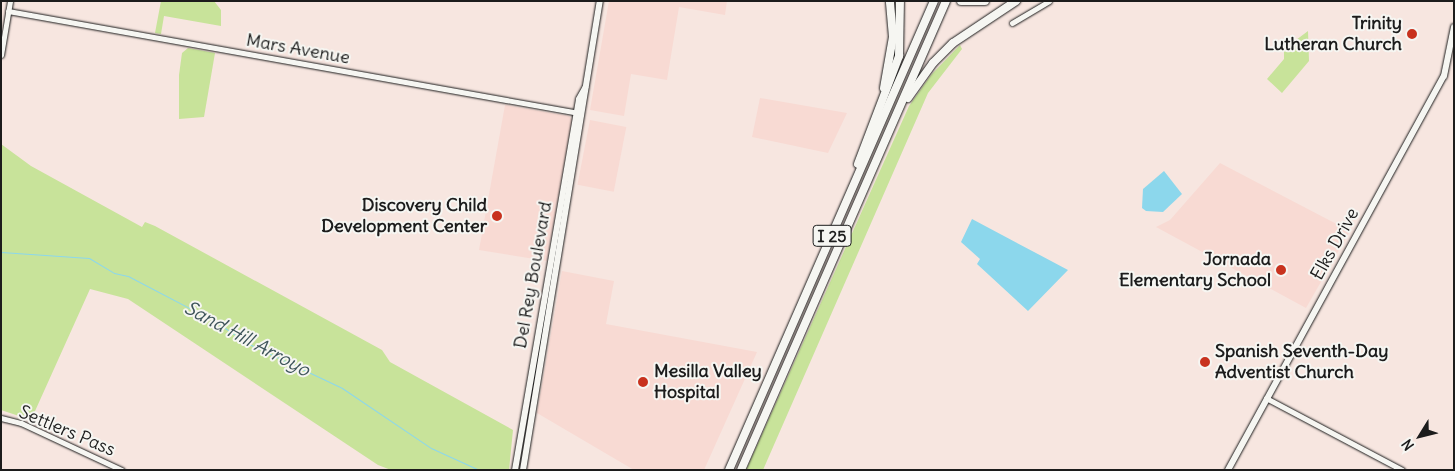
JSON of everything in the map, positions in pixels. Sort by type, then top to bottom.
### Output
[{"type":"highway","points":[[875,119],[892,47],[890,1]]},
{"type":"highway","points":[[842,212],[899,56],[900,1]]},
{"type":"highway","name":"I 25","points":[[729,470],[934,1]]},
{"type":"highway","name":"I 25","points":[[741,470],[946,1]]},
{"type":"highway","points":[[961,1],[985,1]]},
{"type":"highway","points":[[882,145],[932,63],[966,32],[1016,1]]},
{"type":"main road","name":"Del Rey Boulevard","points":[[523,470],[564,227],[563,215],[600,1]]},
{"type":"main road","name":"Elks Drive","points":[[1228,470],[1442,78],[1454,27]]},
{"type":"main road","name":"Del Rey Boulevard","points":[[516,470],[557,226],[563,215]]},
{"type":"main road","points":[[557,226],[564,227]]},
{"type":"main road","points":[[551,303],[547,285],[556,278],[552,273],[554,245]]},
{"type":"street","points":[[1,55],[10,1]]},
{"type":"street","points":[[1012,23],[1049,1]]},
{"type":"street","name":"Mars Avenue","points":[[8,11],[580,113]]},
{"type":"street","points":[[1266,398],[1402,470]]},
{"type":"street","name":"Settlers Pass","points":[[1,418],[22,423],[122,470]]},
{"type":"shaded area","points":[[609,1],[727,1],[725,15],[679,7],[667,80],[631,74],[624,116],[590,110]]},
{"type":"shaded area","points":[[760,98],[847,113],[828,153],[752,137]]},
{"type":"shaded area","points":[[505,105],[569,116],[572,120],[547,261],[479,250]]},
{"type":"shaded area","points":[[590,120],[626,127],[614,192],[577,185]]},
{"type":"shaded area","name":"Jornada Elementary School","points":[[1220,163],[1350,231],[1306,308],[1156,227],[1170,220]]},
{"type":"shaded area","name":"Mesilla Valley Hospital","points":[[562,271],[614,281],[606,324],[757,352],[704,470],[634,470],[537,413]]},
{"type":"green space","points":[[161,1],[214,1],[221,10],[221,26],[164,16],[161,34],[155,33]]},
{"type":"green space","points":[[1308,31],[1309,61],[1282,93],[1267,79],[1284,59],[1284,49]]},
{"type":"green space","points":[[960,45],[962,49],[928,93],[763,470],[746,470],[909,106],[931,75]]},
{"type":"green space","points":[[188,48],[215,53],[204,117],[179,119],[179,75],[182,53]]},
{"type":"green space","points":[[1,144],[31,166],[142,227],[145,222],[155,226],[382,350],[390,362],[513,430],[509,470],[391,470],[378,465],[128,299],[90,289],[31,420],[1,410]]},
{"type":"water","points":[[1164,171],[1182,194],[1163,212],[1146,211],[1142,208],[1143,189]]},
{"type":"water","points":[[972,219],[1068,270],[1028,311],[977,264],[980,259],[961,242]]},
{"type":"waterway","name":"Sand Hill Arroyo","points":[[1,252],[89,258],[114,273],[128,276],[216,322],[249,344],[342,388],[431,448],[479,470]]},
{"type":"place","name":"Trinity Lutheran Church","points":[[1412,34]]},
{"type":"place","name":"Discovery Child Development Center","points":[[497,216]]},
{"type":"place","name":"Jornada Elementary School","points":[[1281,270]]},
{"type":"place","name":"Spanish Seventh-Day Adventist Church","points":[[1205,362]]},
{"type":"place","name":"Mesilla Valley Hospital","points":[[643,382]]}]
